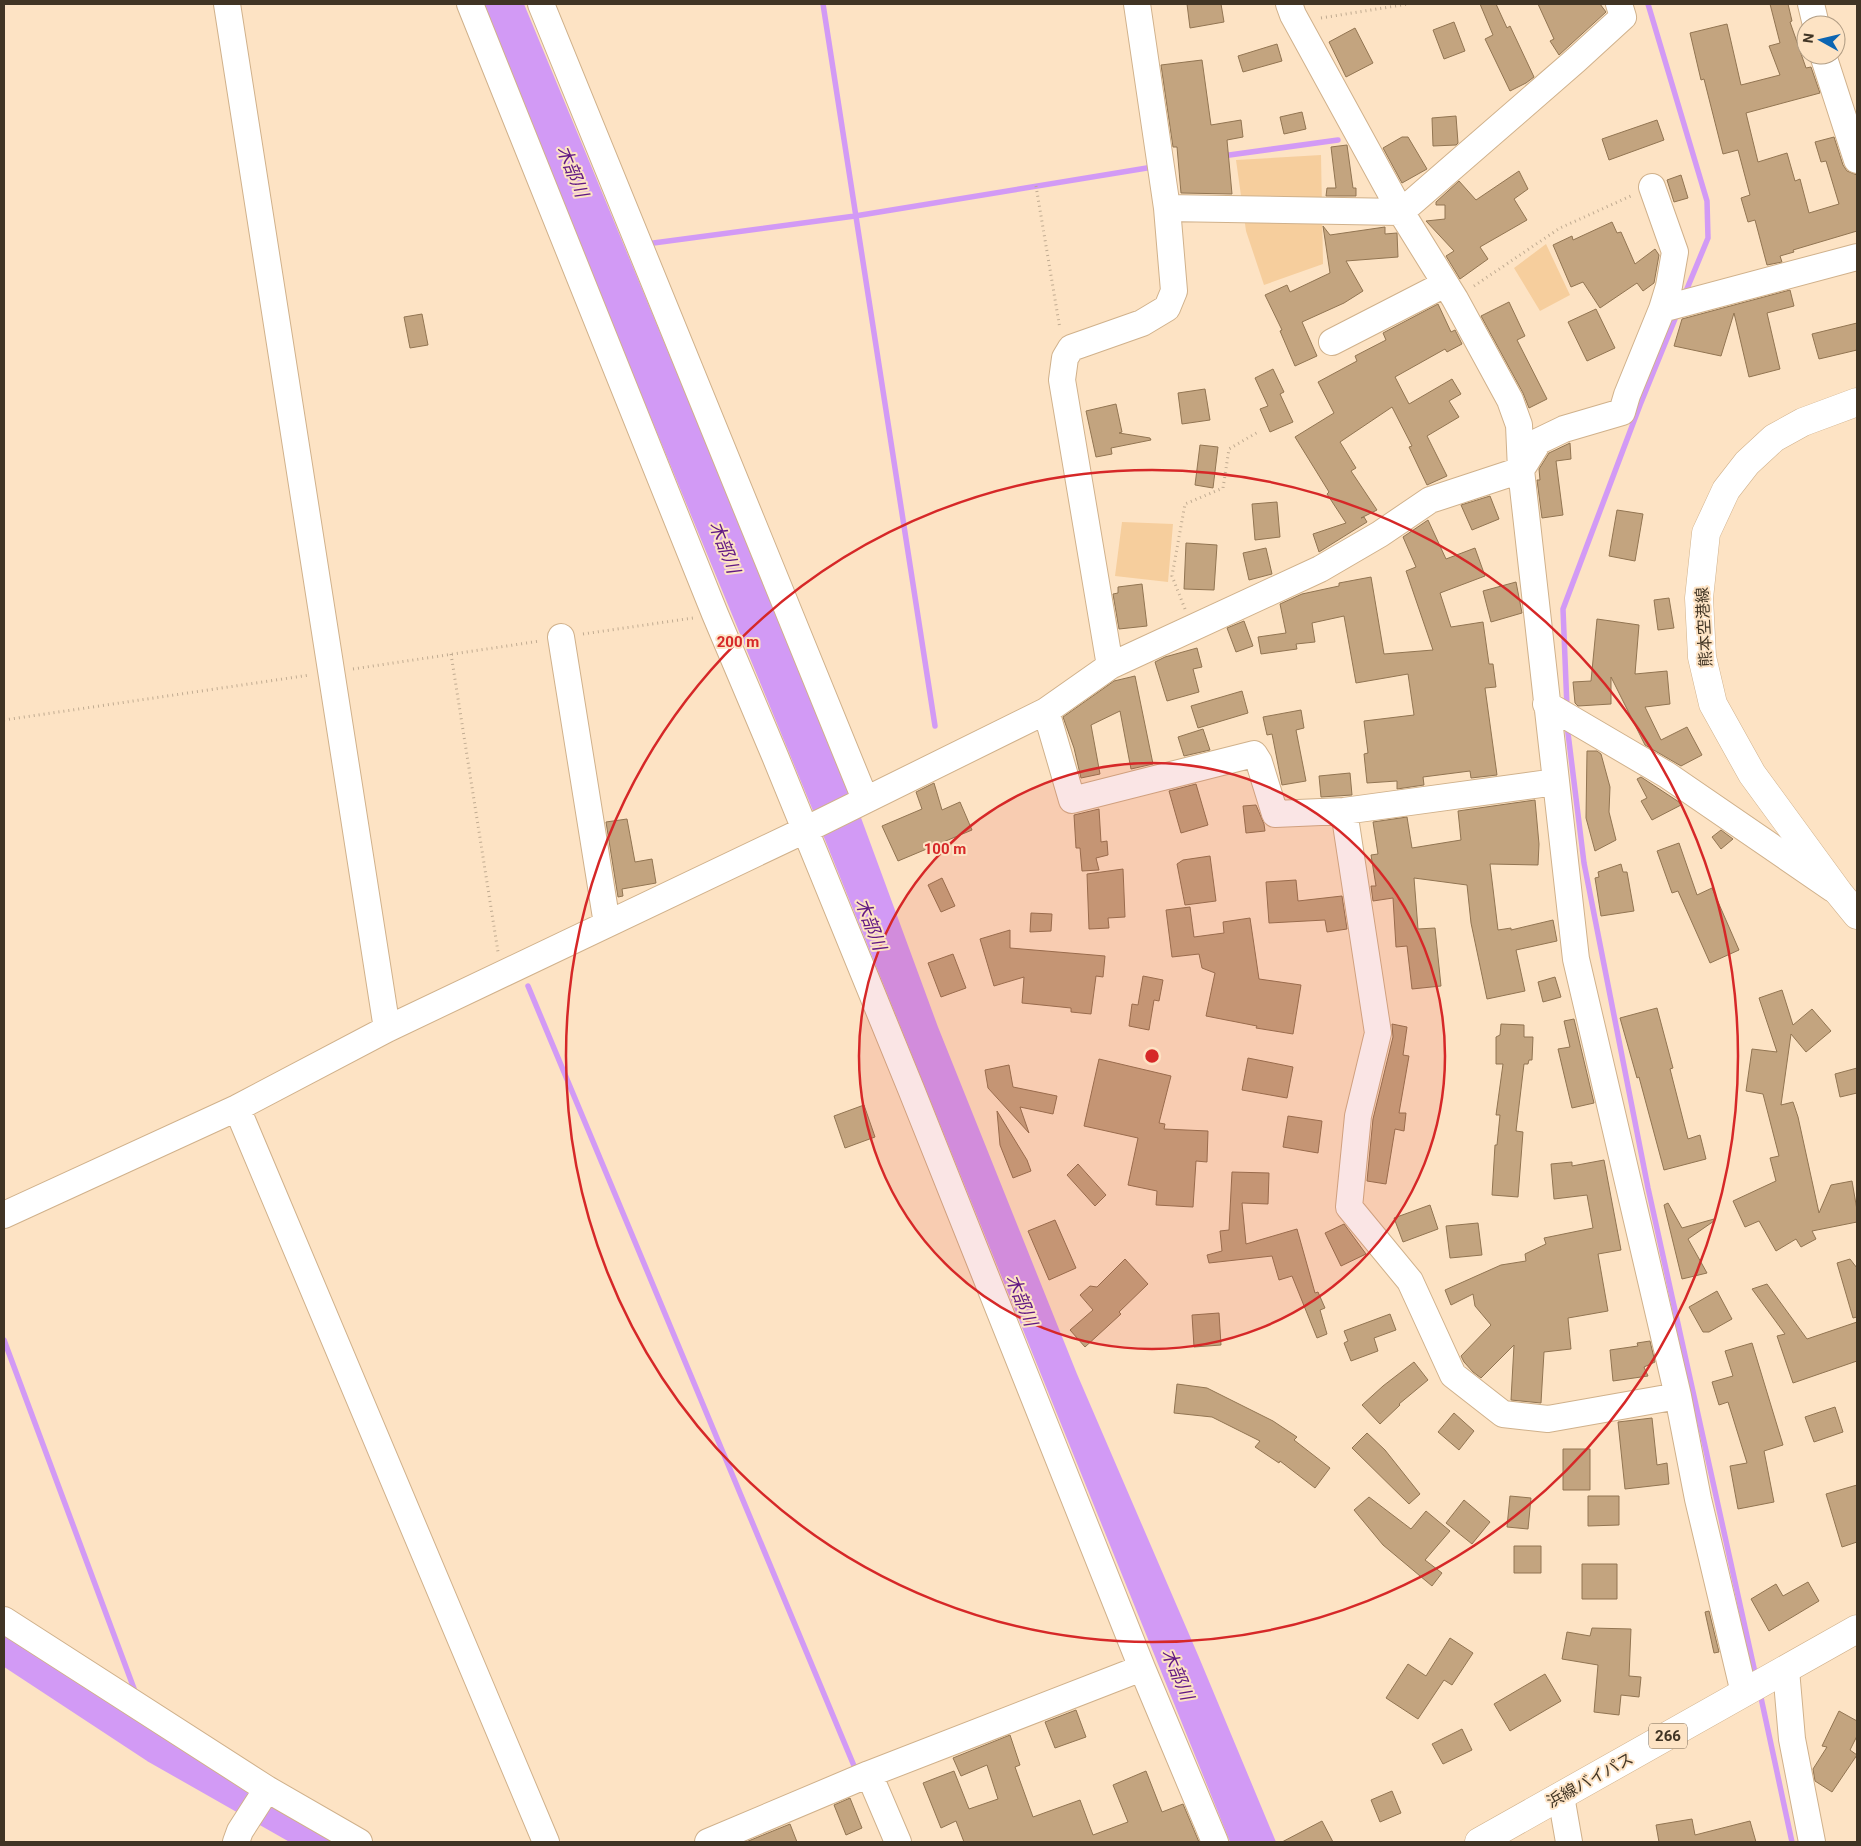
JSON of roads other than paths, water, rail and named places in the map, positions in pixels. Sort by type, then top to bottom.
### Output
[{"type":"main road","name":"熊本空港線","points":[[1857,402],[1803,422],[1774,438],[1747,463],[1726,490],[1706,533],[1700,598],[1702,657],[1714,704],[1752,774],[1838,893],[1857,915]]},
{"type":"main road","name":"浜線バイパス","points":[[1479,1842],[1857,1629]]},
{"type":"street","points":[[228,4],[387,1029]]},
{"type":"street","points":[[470,4],[715,614],[926,1126],[1142,1668],[1215,1842]]},
{"type":"street","points":[[541,4],[865,799]]},
{"type":"street","points":[[1110,666],[1062,380],[1065,358],[1071,348],[1142,323],[1167,308],[1174,291],[1167,208],[1137,4]]},
{"type":"street","points":[[1288,4],[1401,212],[1450,291],[1510,400],[1519,425],[1521,470],[1576,959],[1678,1396],[1698,1499],[1744,1693]]},
{"type":"street","points":[[1167,208],[1401,212],[1621,10]]},
{"type":"street","points":[[1826,65],[1857,160]]},
{"type":"street","points":[[1652,187],[1675,252],[1669,286],[1678,304]]},
{"type":"street","points":[[4,1215],[237,1108],[387,1029],[805,830],[1046,710],[1110,666],[1320,568],[1380,534],[1430,500],[1521,470],[1539,441],[1564,430],[1622,412],[1627,395],[1678,304],[1857,257]]},
{"type":"street","points":[[1332,342],[1450,291]]},
{"type":"street","points":[[561,637],[607,924]]},
{"type":"street","points":[[1546,704],[1667,775],[1838,893]]},
{"type":"street","points":[[1046,710],[1072,800],[1254,754],[1259,762],[1275,814],[1344,811],[1556,782]]},
{"type":"street","points":[[1344,811],[1378,1033],[1358,1116],[1349,1207],[1410,1281],[1453,1375],[1503,1414],[1548,1419],[1678,1396]]},
{"type":"street","points":[[237,1108],[546,1842]]},
{"type":"street","points":[[4,1620],[267,1789],[359,1842]]},
{"type":"street","points":[[708,1842],[870,1774],[1142,1668]]},
{"type":"street","points":[[1786,1670],[1792,1739],[1812,1842]]},
{"type":"street","points":[[870,1774],[898,1842]]},
{"type":"street","points":[[238,1837],[267,1789]]},
{"type":"street","points":[[1561,1796],[1569,1842]]},
{"type":"water","name":"木部川","points":[[480,4],[524,4],[860,815],[938,1027],[1077,1374],[1276,1842],[1230,1842],[823,835]]},
{"type":"waterway","points":[[823,4],[935,726]]},
{"type":"waterway","points":[[1648,4],[1707,201],[1708,238],[1684,296]]},
{"type":"waterway","points":[[1222,156],[1338,140]]},
{"type":"waterway","points":[[646,244],[855,216],[1153,167]]},
{"type":"waterway","points":[[1567,708],[1563,609],[1640,405],[1677,314]]},
{"type":"waterway","points":[[1567,725],[1584,863],[1648,1188],[1756,1677]]},
{"type":"waterway","points":[[528,986],[857,1773]]},
{"type":"waterway","points":[[4,1340],[136,1694]]},
{"type":"waterway","points":[[4,1646],[156,1746],[325,1842]]},
{"type":"waterway","points":[[1760,1693],[1792,1842]]},
{"type":"waterway","points":[[147,1723],[156,1746]]}]
